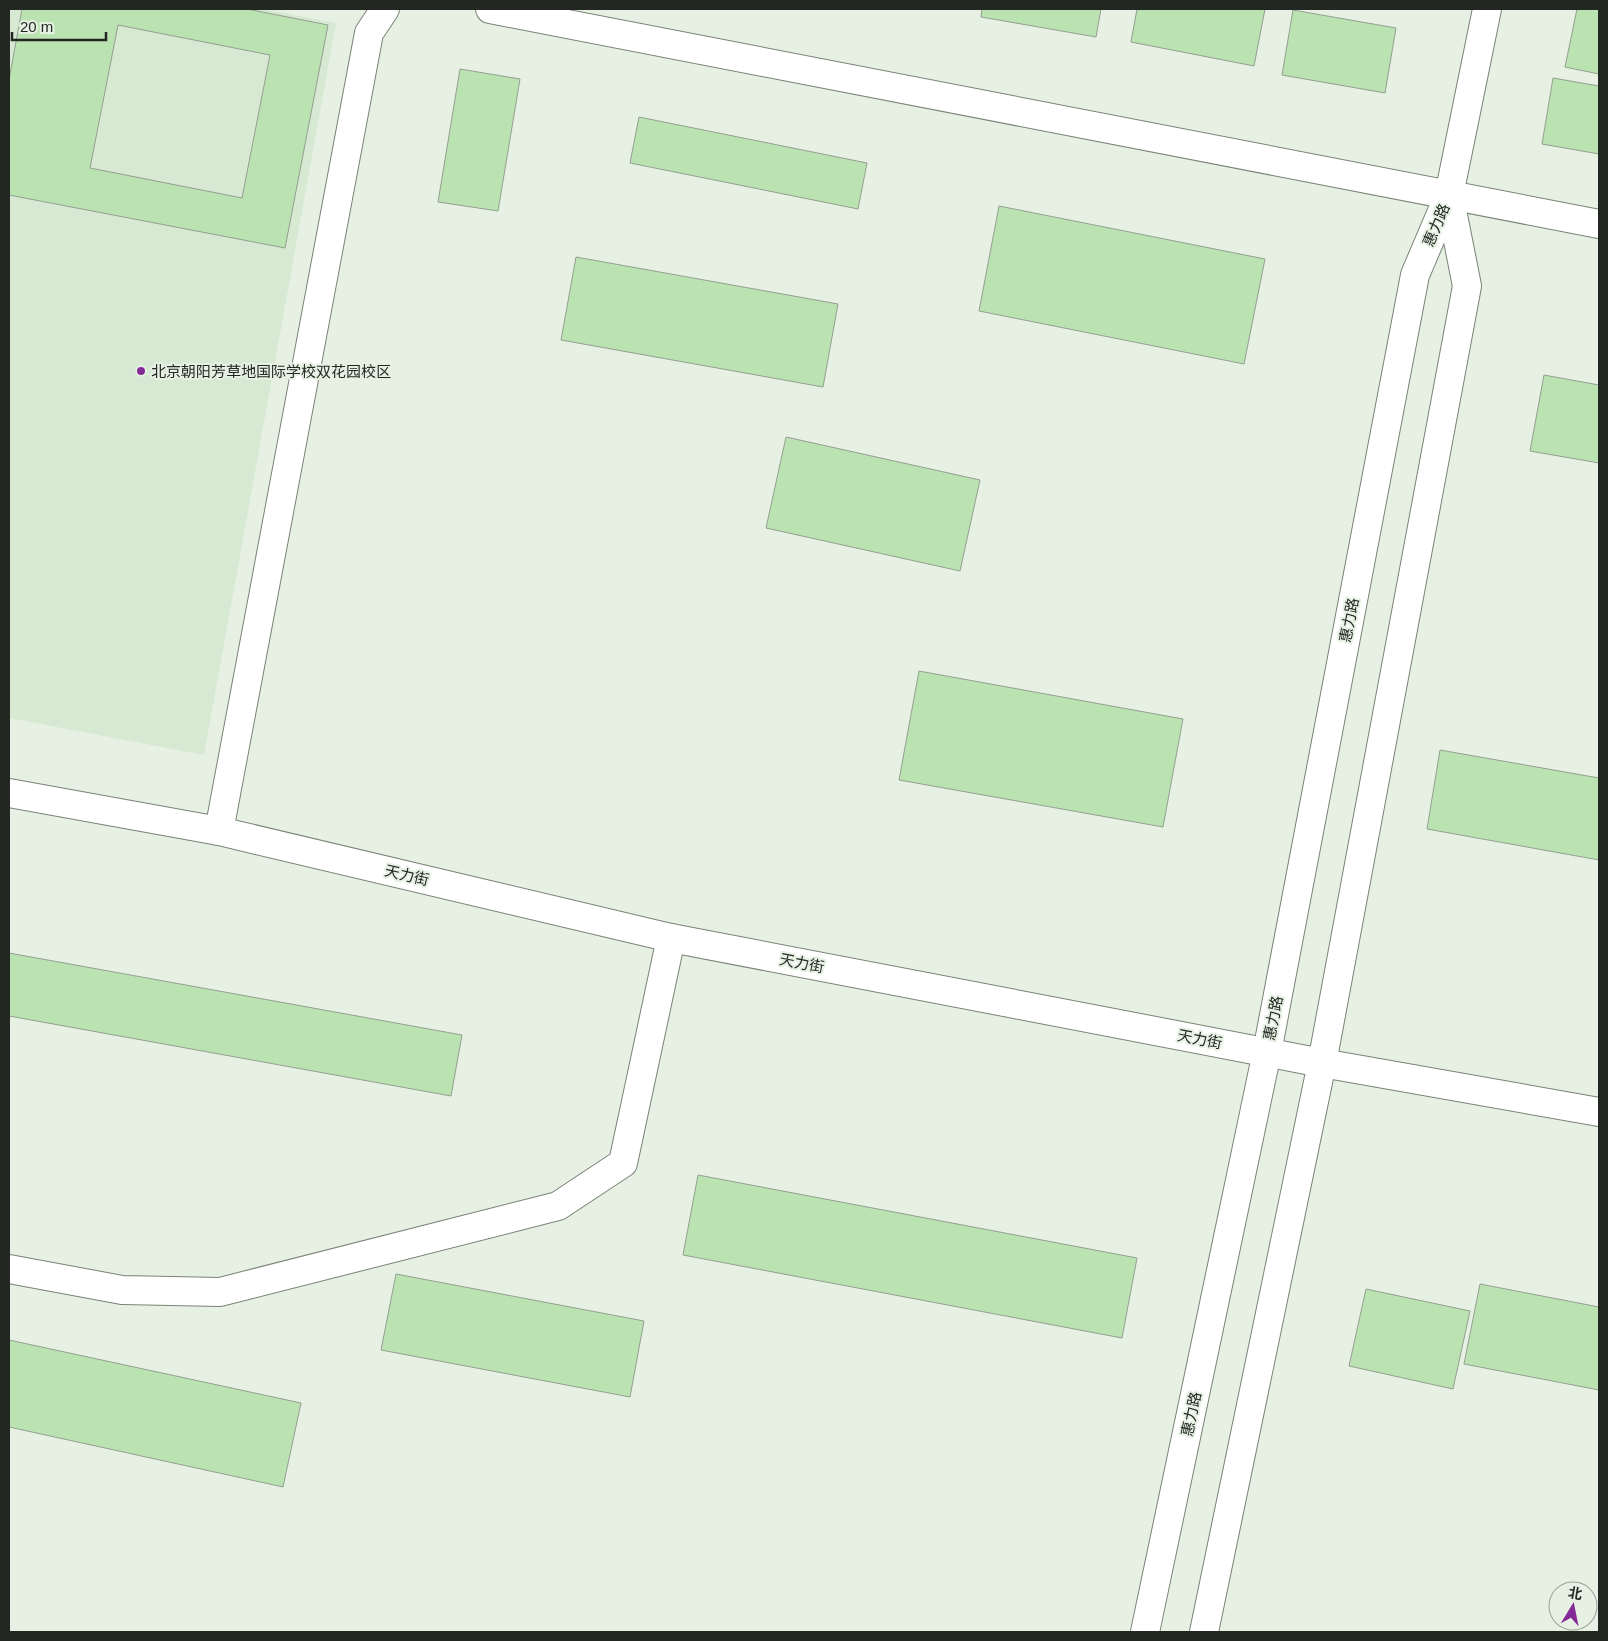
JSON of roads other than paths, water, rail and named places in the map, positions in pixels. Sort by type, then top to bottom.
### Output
[{"type":"street","points":[[219,830],[369,33],[385,9]]},
{"type":"street","points":[[490,9],[1599,224]]},
{"type":"street","points":[[1449,195],[1487,9]]},
{"type":"street","name":"惠力路","points":[[1145,1632],[1267,1052],[1415,275],[1449,195]]},
{"type":"street","name":"惠力路","points":[[1204,1632],[1322,1063],[1467,286],[1449,195]]},
{"type":"street","name":"天力街","points":[[9,793],[219,830],[671,938],[1322,1063],[1599,1112]]},
{"type":"street","points":[[9,1269],[122,1290],[220,1292],[558,1206],[623,1163],[671,938]]},
{"type":"place","name":"北京朝阳芳草地国际学校双花园校区","points":[[141,371]]}]
